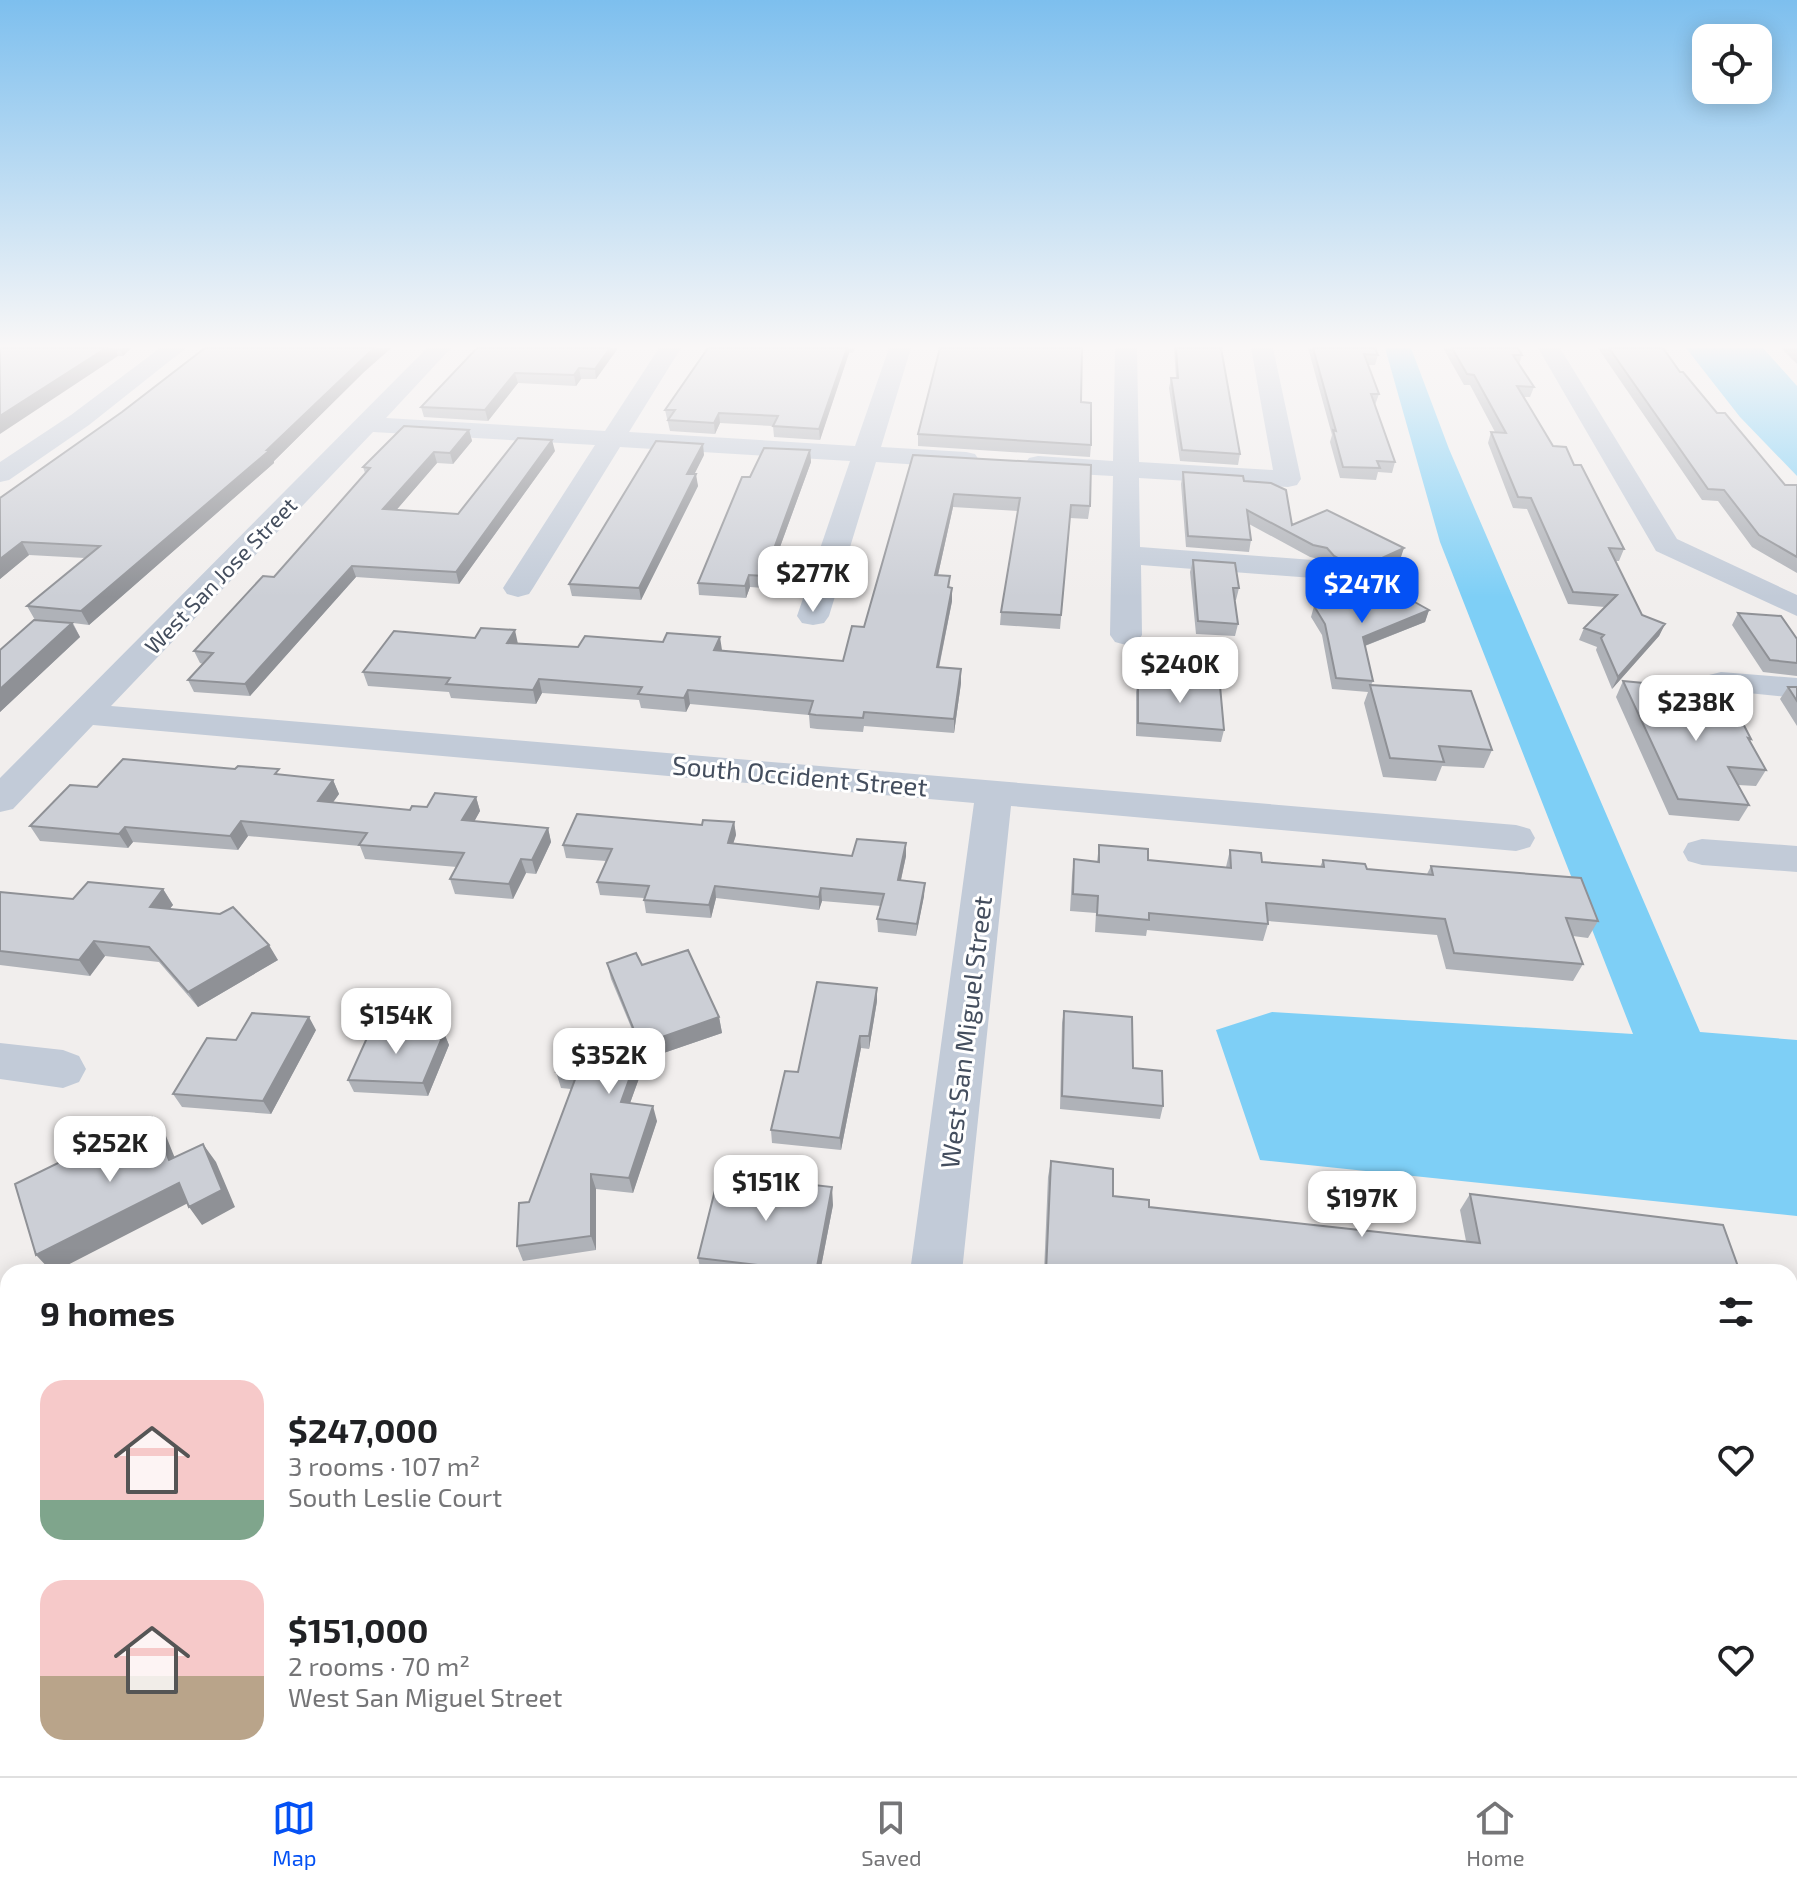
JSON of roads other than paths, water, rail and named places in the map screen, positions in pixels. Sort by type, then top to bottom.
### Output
[{"type":"street","points":[[0,474],[64,431]]},
{"type":"street","name":"West San Jose Street","points":[[0,800],[360,431]]},
{"type":"street","points":[[488,431],[987,461]]},
{"type":"street","points":[[518,588],[618,431]]},
{"type":"street","points":[[813,616],[871,431]]},
{"type":"street","points":[[1126,431],[1126,635]]},
{"type":"street","points":[[1018,463],[1288,479],[1278,431]]},
{"type":"street","points":[[1598,431],[1666,545],[1797,607]]},
{"type":"street","points":[[1126,555],[1313,569]]},
{"type":"street","points":[[1721,682],[1797,688]]},
{"type":"street","name":"South Occident Street","points":[[85,714],[1516,838]]},
{"type":"street","name":"West San Miguel Street","points":[[937,1264],[994,792]]},
{"type":"street","points":[[1702,852],[1797,859]]},
{"type":"street","points":[[0,1061],[63,1069]]},
{"type":"water","points":[[1408,431],[1442,431],[1700,1032],[1797,1040],[1797,1216],[1260,1160],[1216,1030],[1272,1012],[1633,1034],[1440,542]]},
{"type":"water","points":[[1753,431],[1797,431],[1797,476]]}]
